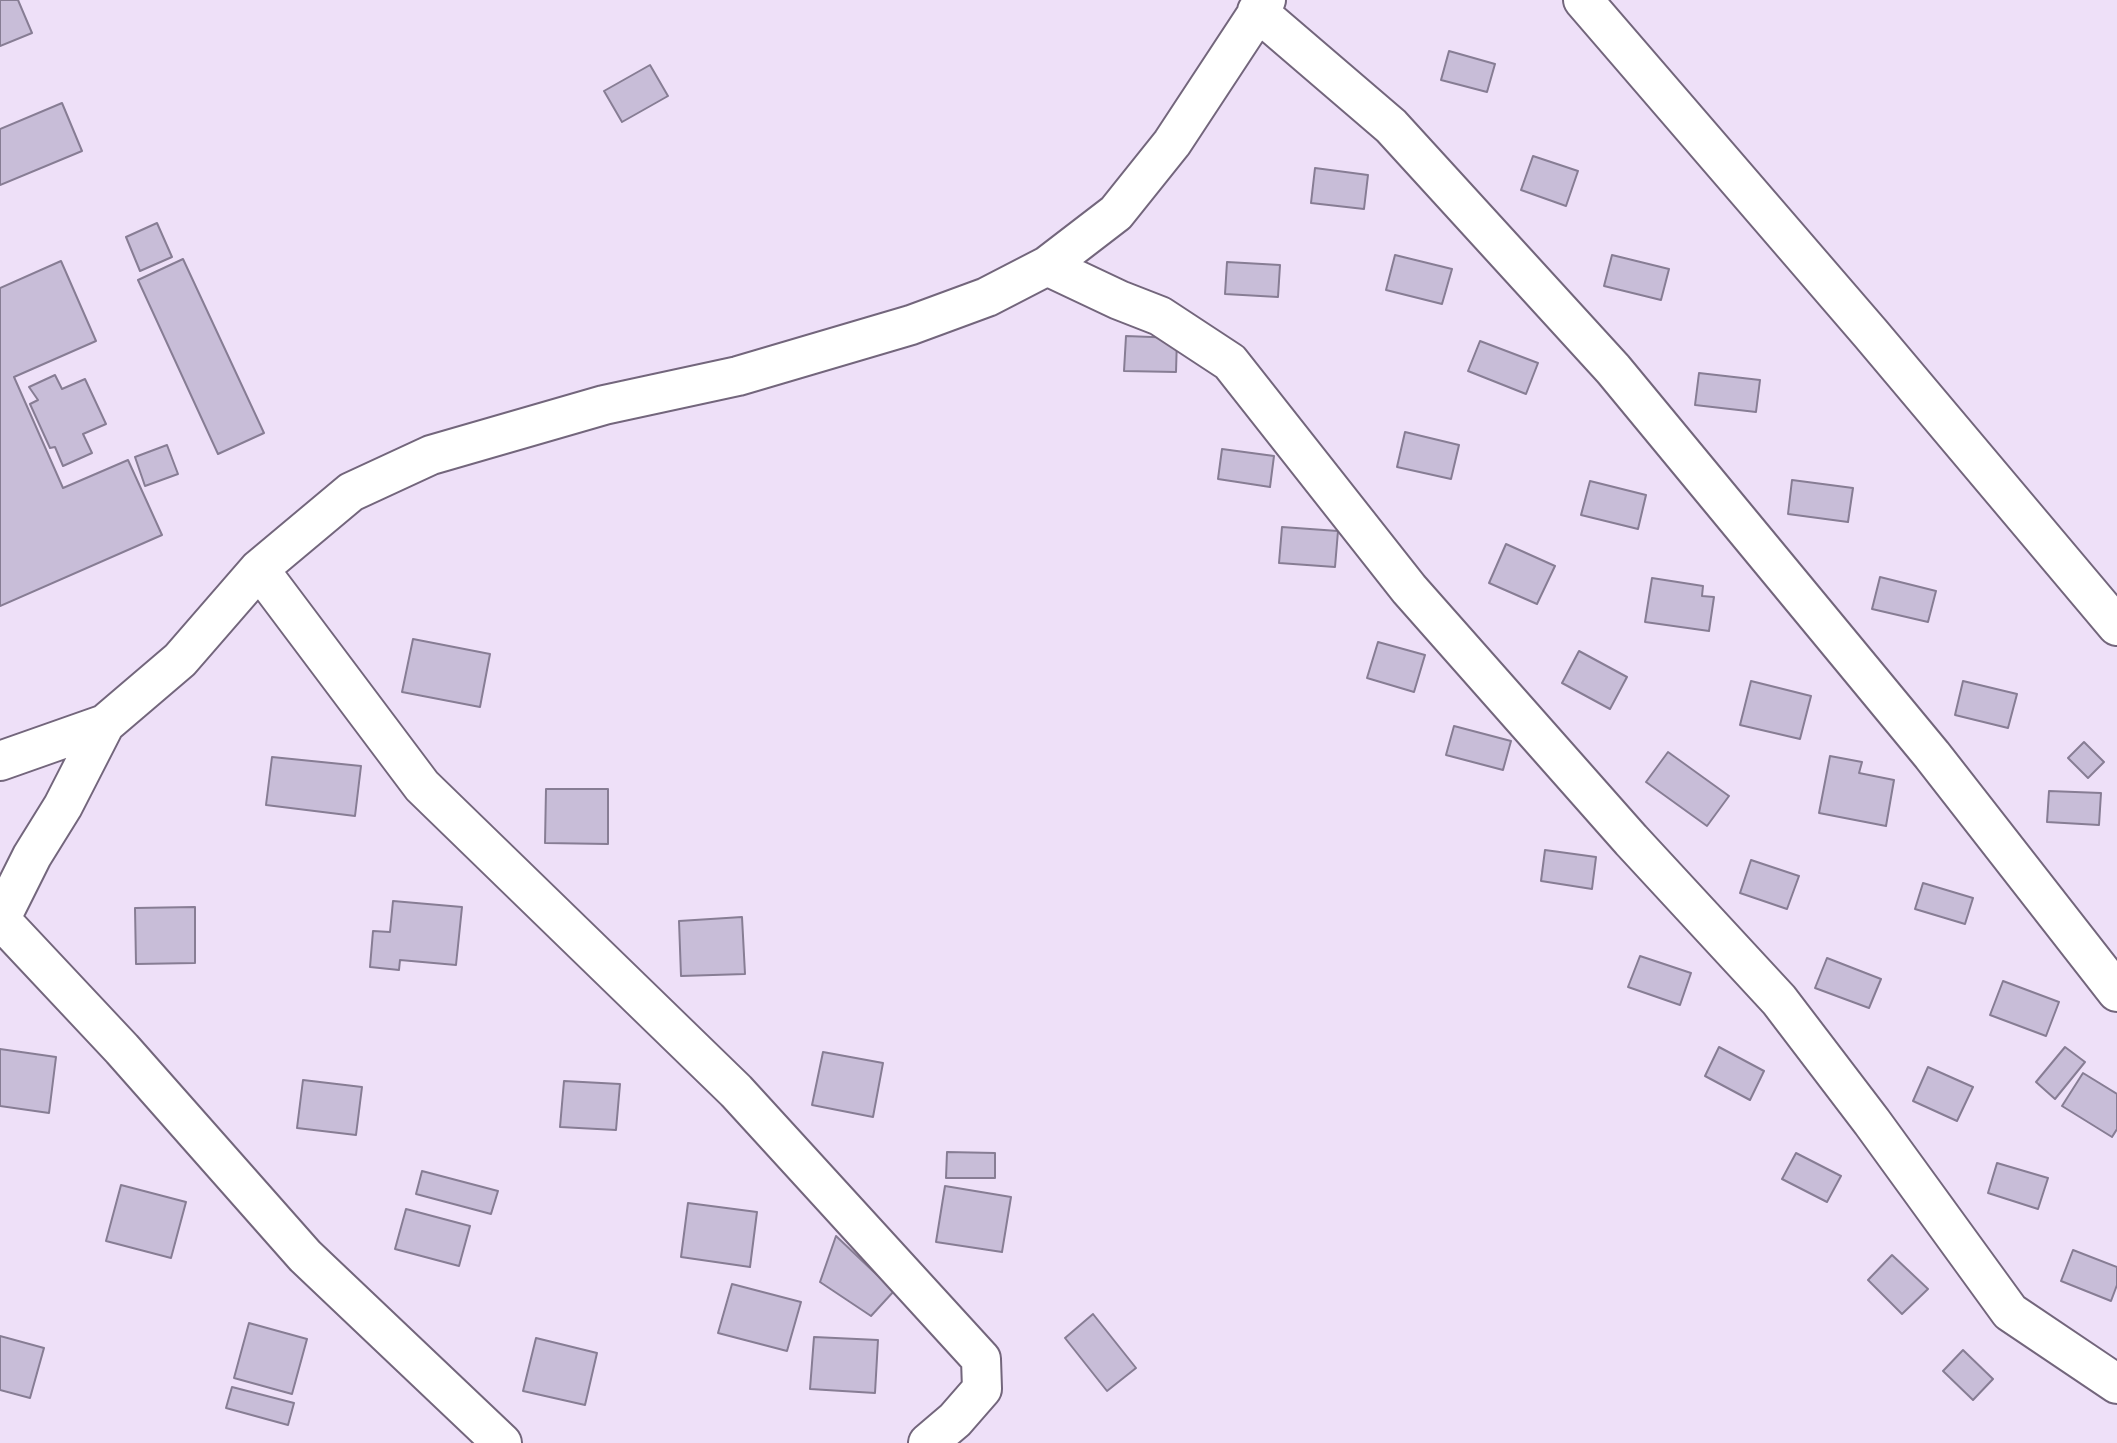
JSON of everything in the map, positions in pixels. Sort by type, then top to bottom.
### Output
[{"type":"street","points":[[1584,0],[1863,323],[2117,626]]},
{"type":"street","points":[[0,761],[105,724],[180,660],[259,569],[351,492],[431,455],[604,405],[738,376],[911,325],[986,297],[1047,266],[1116,214],[1172,143],[1261,5],[1391,127],[1613,369],[1932,755],[2117,992]]},
{"type":"street","points":[[1047,266],[1160,316],[1230,362],[1409,589],[1631,840],[1779,1000],[1872,1122],[2010,1312],[2117,1384]]},
{"type":"street","points":[[259,569],[422,786],[736,1091],[981,1359],[982,1389],[955,1420],[928,1443]]},
{"type":"street","points":[[105,724],[0,920],[122,1049],[305,1256],[502,1443]]},
{"type":"building","points":[[0,0],[18,0],[32,33],[0,46]]},
{"type":"building","points":[[1449,51],[1495,64],[1487,92],[1441,80]]},
{"type":"building","points":[[650,65],[668,96],[622,122],[604,91]]},
{"type":"building","points":[[62,103],[82,151],[0,185],[0,129]]},
{"type":"building","points":[[1533,156],[1578,171],[1566,206],[1521,190]]},
{"type":"building","points":[[1315,168],[1368,175],[1364,209],[1311,203]]},
{"type":"building","points":[[157,223],[172,257],[140,271],[126,237]]},
{"type":"building","points":[[1395,255],[1452,269],[1442,304],[1386,290]]},
{"type":"building","points":[[1612,255],[1669,269],[1661,300],[1604,286]]},
{"type":"building","points":[[183,259],[264,433],[218,454],[138,280]]},
{"type":"building","points":[[61,261],[96,341],[14,377],[63,488],[128,460],[162,535],[0,606],[0,288]]},
{"type":"building","points":[[1227,262],[1280,265],[1278,297],[1225,294]]},
{"type":"building","points":[[1126,336],[1177,338],[1176,372],[1124,371]]},
{"type":"building","points":[[1480,341],[1538,363],[1526,394],[1468,371]]},
{"type":"building","points":[[1699,373],[1760,380],[1756,412],[1695,405]]},
{"type":"building","points":[[55,375],[62,389],[85,379],[106,424],[83,434],[92,453],[63,466],[55,447],[50,448],[30,404],[38,400],[29,387]]},
{"type":"building","points":[[1405,432],[1459,445],[1451,479],[1397,467]]},
{"type":"building","points":[[167,445],[178,474],[145,486],[135,457]]},
{"type":"building","points":[[1222,449],[1274,456],[1270,487],[1218,479]]},
{"type":"building","points":[[1792,480],[1853,488],[1848,522],[1788,514]]},
{"type":"building","points":[[1590,481],[1646,495],[1638,529],[1581,515]]},
{"type":"building","points":[[1282,527],[1338,531],[1335,567],[1279,563]]},
{"type":"building","points":[[1506,544],[1555,566],[1537,604],[1489,583]]},
{"type":"building","points":[[1880,577],[1936,591],[1928,622],[1872,609]]},
{"type":"building","points":[[1652,578],[1703,586],[1702,596],[1714,597],[1709,631],[1645,622]]},
{"type":"building","points":[[413,639],[490,654],[480,707],[402,692]]},
{"type":"building","points":[[1378,642],[1425,655],[1414,692],[1367,678]]},
{"type":"building","points":[[1579,651],[1627,677],[1610,709],[1562,683]]},
{"type":"building","points":[[1751,681],[1811,696],[1800,739],[1740,725]]},
{"type":"building","points":[[1963,681],[2017,694],[2008,728],[1955,715]]},
{"type":"building","points":[[1454,726],[1511,741],[1503,770],[1446,755]]},
{"type":"building","points":[[2084,742],[2104,762],[2088,778],[2068,758]]},
{"type":"building","points":[[1668,752],[1729,796],[1707,826],[1646,782]]},
{"type":"building","points":[[1830,756],[1862,762],[1859,773],[1894,780],[1886,826],[1819,813]]},
{"type":"building","points":[[272,757],[361,766],[355,816],[266,805]]},
{"type":"building","points":[[546,789],[608,789],[608,844],[545,843]]},
{"type":"building","points":[[2049,791],[2101,793],[2099,825],[2047,822]]},
{"type":"building","points":[[1545,850],[1596,857],[1592,889],[1541,881]]},
{"type":"building","points":[[1751,860],[1799,876],[1787,909],[1740,893]]},
{"type":"building","points":[[1923,883],[1973,898],[1965,924],[1915,909]]},
{"type":"building","points":[[393,901],[462,907],[456,965],[400,960],[399,970],[370,967],[373,931],[390,932]]},
{"type":"building","points":[[195,907],[195,963],[136,964],[135,908]]},
{"type":"building","points":[[742,917],[745,974],[681,976],[679,921]]},
{"type":"building","points":[[1640,956],[1691,973],[1680,1005],[1628,987]]},
{"type":"building","points":[[1827,958],[1881,979],[1869,1008],[1815,988]]},
{"type":"building","points":[[2003,981],[2059,1002],[2046,1036],[1990,1015]]},
{"type":"building","points":[[1719,1047],[1764,1071],[1750,1100],[1705,1076]]},
{"type":"building","points":[[2065,1047],[2085,1062],[2055,1099],[2036,1082]]},
{"type":"building","points":[[0,1049],[56,1057],[49,1113],[0,1106]]},
{"type":"building","points":[[823,1052],[883,1063],[873,1117],[812,1105]]},
{"type":"building","points":[[1928,1067],[1973,1087],[1957,1121],[1913,1101]]},
{"type":"building","points":[[2083,1073],[2117,1094],[2117,1129],[2112,1137],[2062,1106]]},
{"type":"building","points":[[303,1080],[362,1087],[356,1135],[297,1128]]},
{"type":"building","points":[[564,1081],[620,1084],[616,1130],[560,1127]]},
{"type":"building","points":[[947,1152],[995,1153],[995,1178],[946,1178]]},
{"type":"building","points":[[1796,1153],[1841,1176],[1827,1202],[1782,1179]]},
{"type":"building","points":[[1997,1163],[2048,1178],[2038,1209],[1988,1193]]},
{"type":"building","points":[[422,1171],[498,1191],[491,1214],[416,1194]]},
{"type":"building","points":[[121,1185],[186,1202],[171,1258],[106,1241]]},
{"type":"building","points":[[945,1186],[1011,1197],[1002,1252],[936,1242]]},
{"type":"building","points":[[688,1203],[757,1212],[750,1267],[681,1257]]},
{"type":"building","points":[[406,1209],[470,1226],[459,1266],[395,1249]]},
{"type":"building","points":[[836,1236],[894,1291],[871,1316],[820,1282]]},
{"type":"building","points":[[2073,1250],[2117,1267],[2117,1285],[2111,1301],[2061,1281]]},
{"type":"building","points":[[1892,1255],[1928,1289],[1902,1314],[1868,1280]]},
{"type":"building","points":[[732,1284],[801,1302],[787,1351],[718,1333]]},
{"type":"building","points":[[1093,1314],[1136,1368],[1107,1391],[1065,1338]]},
{"type":"building","points":[[249,1323],[307,1339],[292,1394],[234,1378]]},
{"type":"building","points":[[0,1336],[44,1348],[30,1398],[0,1390]]},
{"type":"building","points":[[814,1337],[878,1340],[875,1393],[810,1389]]},
{"type":"building","points":[[536,1338],[597,1353],[585,1405],[523,1391]]},
{"type":"building","points":[[1963,1350],[1993,1379],[1973,1400],[1943,1371]]},
{"type":"building","points":[[232,1387],[294,1403],[288,1425],[226,1408]]}]
